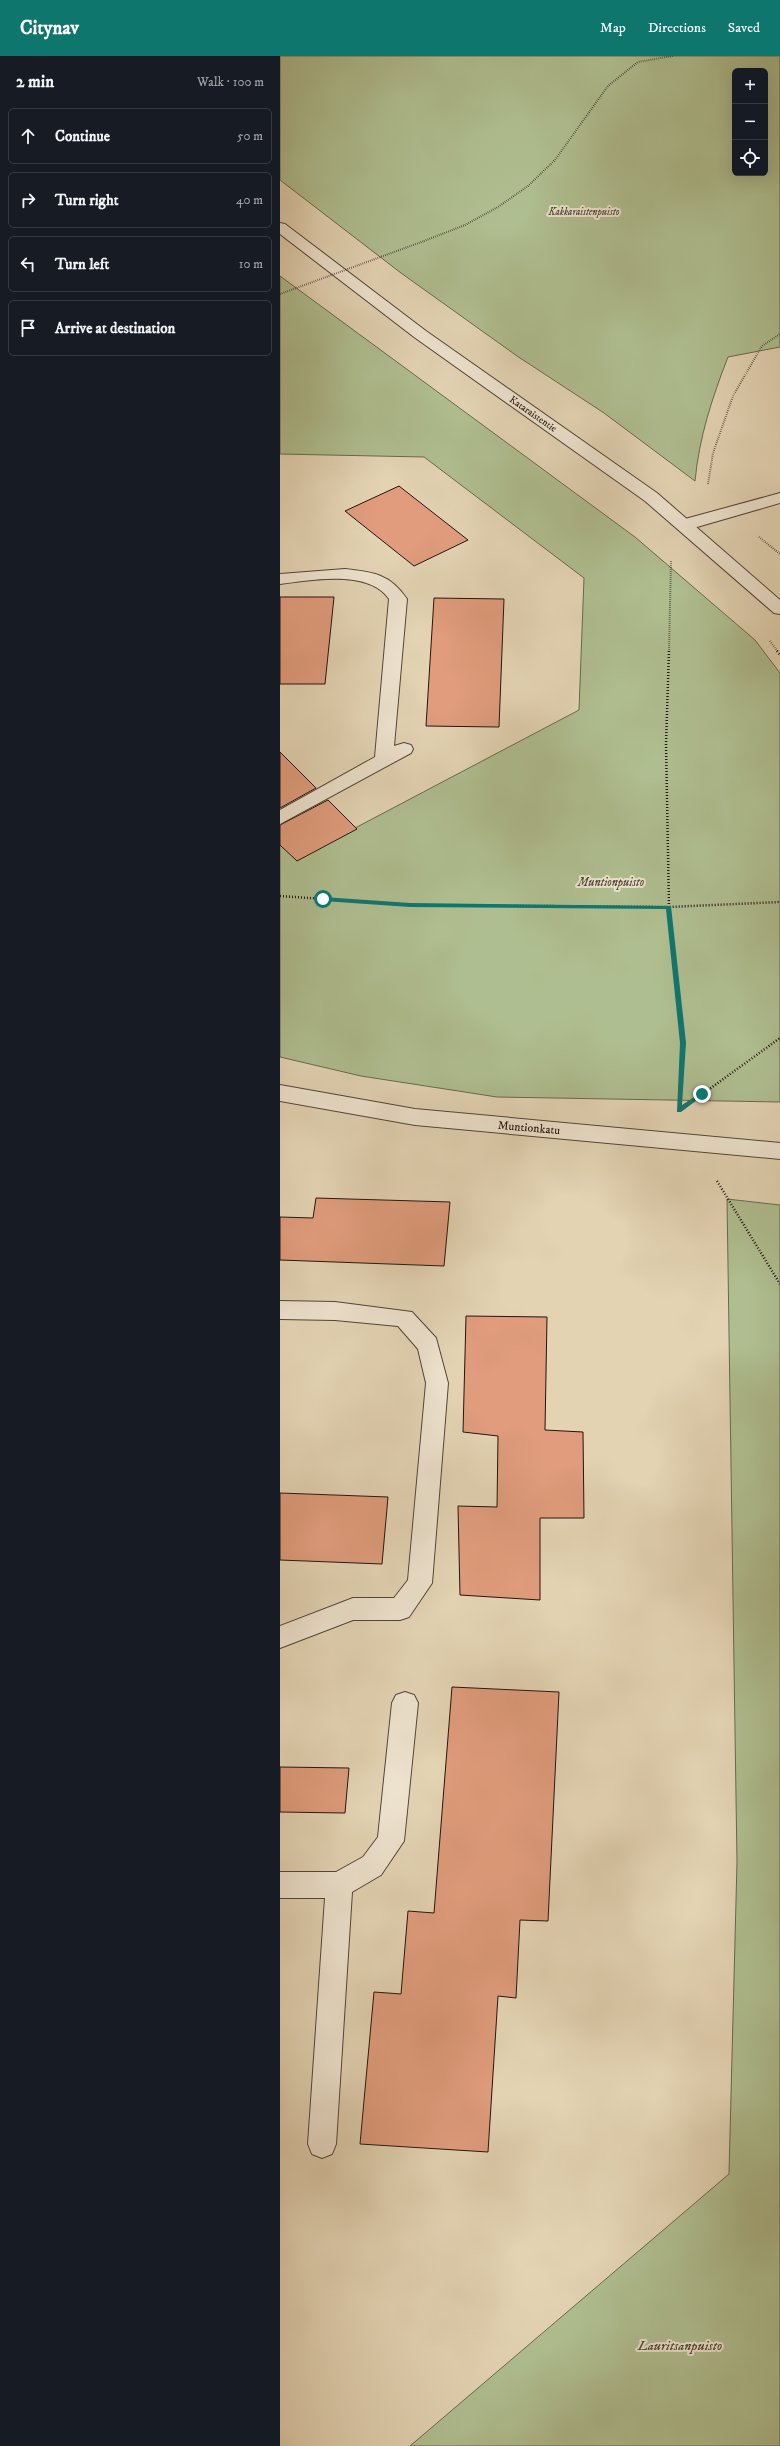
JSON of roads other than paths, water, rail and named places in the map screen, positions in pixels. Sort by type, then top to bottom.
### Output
[{"type":"street","name":"Kataraistentie","points":[[280,227],[420,334],[651,497],[688,527],[780,609]]},
{"type":"street","points":[[688,527],[691,523],[780,498]]},
{"type":"street","points":[[280,580],[310,575],[339,574],[362,576],[382,583],[395,590],[398,599],[384,760]]},
{"type":"street","points":[[280,818],[404,749]]},
{"type":"street","name":"Muntionkatu","points":[[280,1093],[415,1117],[780,1151]]},
{"type":"street","points":[[280,1310],[335,1311],[404,1318],[428,1345],[437,1383],[420,1583],[400,1609],[353,1609],[280,1636]]},
{"type":"street","points":[[280,1885],[339,1885],[372,1866],[391,1841],[405,1703]]},
{"type":"street","points":[[322,2144],[339,1885]]},
{"type":"park label","name":"Kakkaraistenpuisto","points":[[584,212]]},
{"type":"park label","name":"Muntionpuisto","points":[[611,882]]},
{"type":"park label","name":"Lauritsanpuisto","points":[[680,2346]]}]
